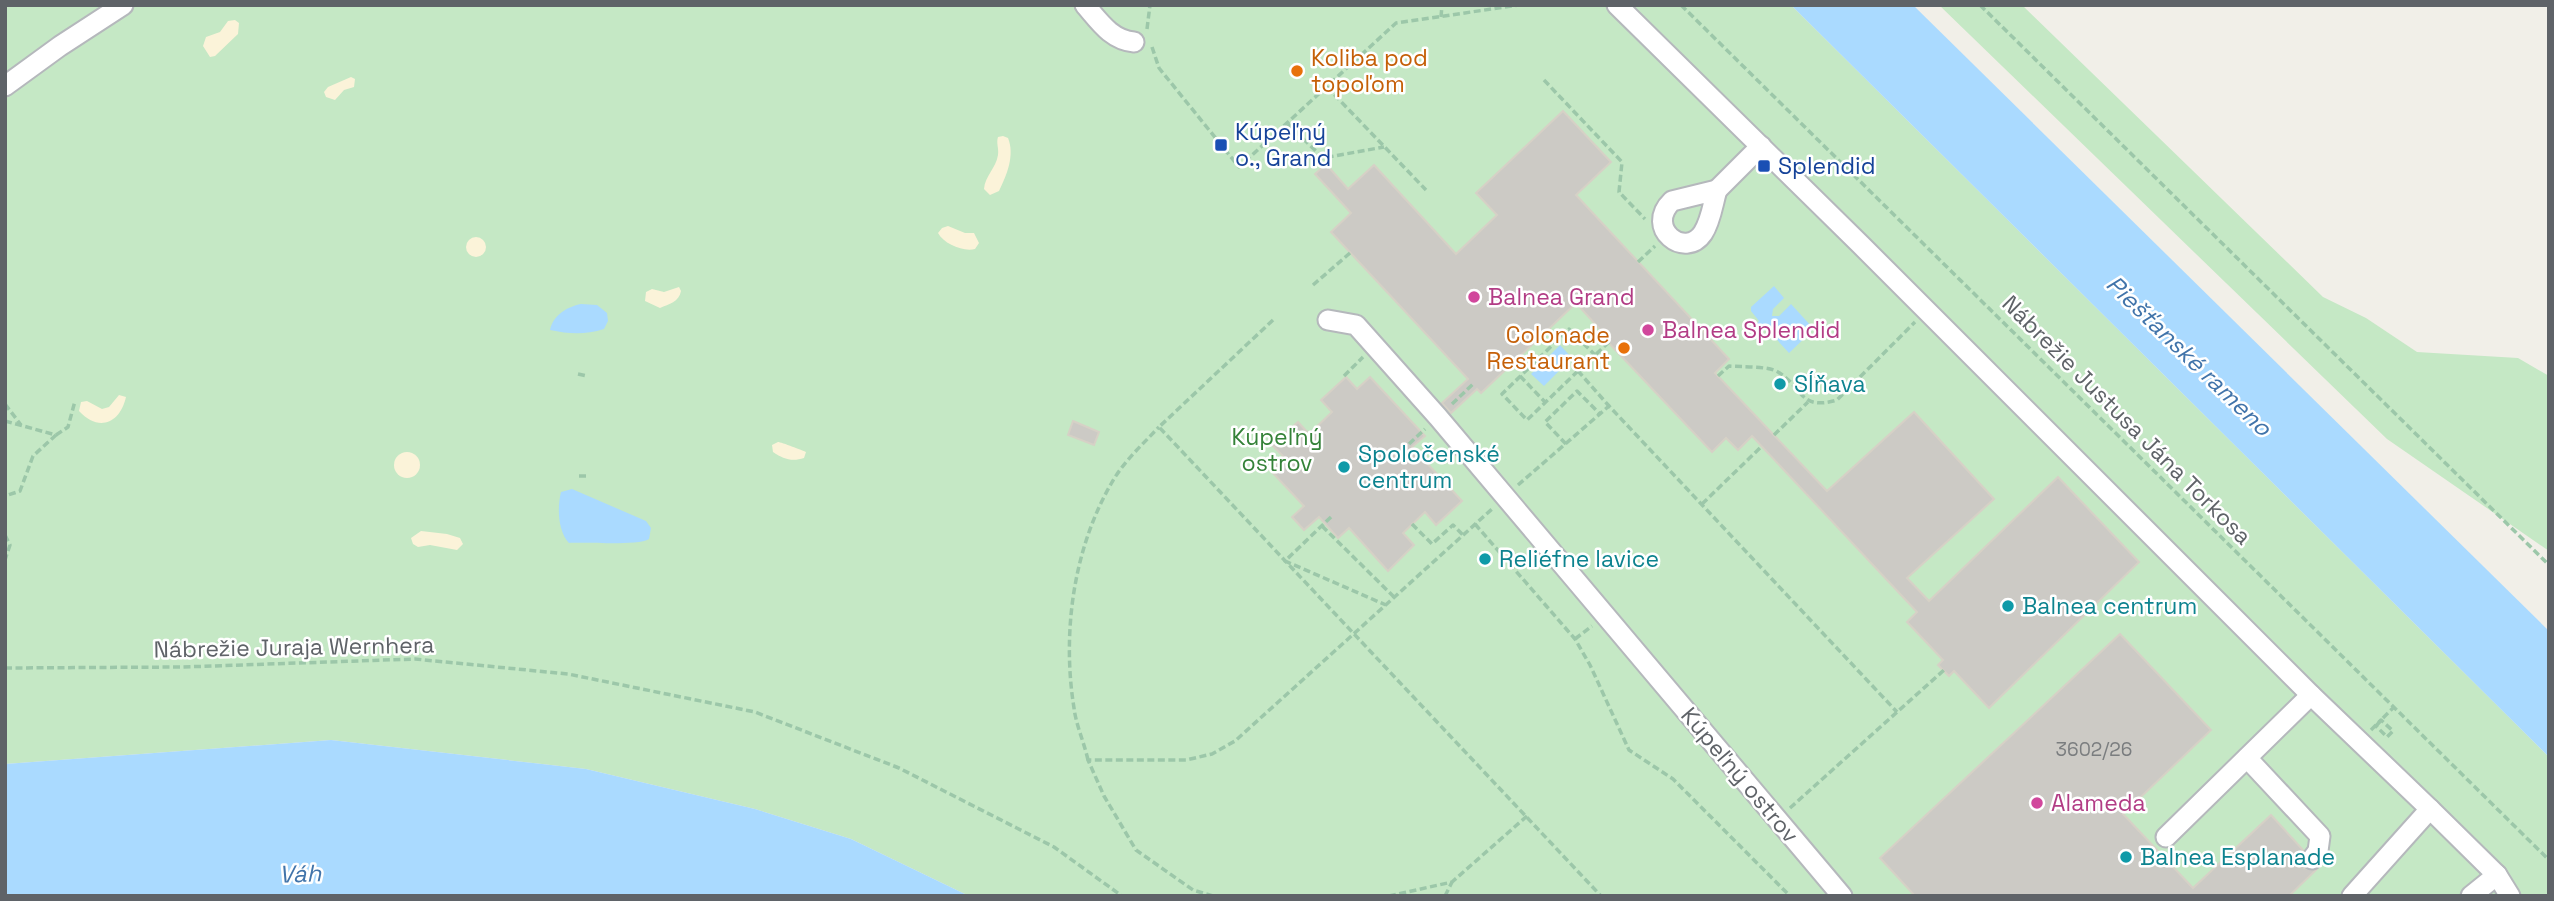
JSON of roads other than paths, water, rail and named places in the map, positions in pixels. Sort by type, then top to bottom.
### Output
[{"type":"street","points":[[5,86],[123,5]]},
{"type":"street","points":[[1085,5],[1108,31],[1123,41],[1144,39]]},
{"type":"street","points":[[1617,5],[2311,695],[2430,808],[2497,876],[2510,896]]},
{"type":"street","points":[[1717,190],[1672,201],[1667,206],[1662,221],[1667,235],[1673,240],[1687,243],[1700,237],[1705,231],[1717,190],[1761,146]]},
{"type":"street","name":"Kúpeľný ostrov","points":[[1328,320],[1356,325],[1375,346],[1842,896]]},
{"type":"street","points":[[2166,837],[2311,695]]},
{"type":"street","points":[[2247,758],[2320,836],[2318,850],[2312,859]]},
{"type":"street","points":[[2351,896],[2430,808]]},
{"type":"street","points":[[2471,896],[2497,876]]},
{"type":"water","name":"Piešťanské rameno","points":[[1791,5],[1913,5],[2549,631],[2549,757]]},
{"type":"water","points":[[1774,286],[1784,298],[1773,309],[1772,316],[1779,316],[1791,304],[1812,327],[1811,332],[1789,353],[1769,331],[1765,329],[1759,335],[1753,328],[1759,321],[1751,307]]},
{"type":"water","points":[[581,304],[597,305],[607,313],[608,321],[604,329],[577,333],[550,330],[561,312]]},
{"type":"water","points":[[1560,345],[1572,358],[1544,386],[1531,374]]},
{"type":"water","points":[[572,489],[646,521],[651,528],[649,539],[623,543],[569,543],[559,519],[559,505],[561,492]]},
{"type":"water","name":"Váh","points":[[331,740],[586,769],[755,809],[851,839],[969,896],[5,896],[5,764]]},
{"type":"place","name":"Koliba pod topoľom","points":[[1297,71]]},
{"type":"place","name":"Kúpeľný o., Grand","points":[[1221,145]]},
{"type":"place","name":"Splendid","points":[[1764,166]]},
{"type":"place","name":"Balnea Grand","points":[[1474,297]]},
{"type":"place","name":"Balnea Splendid","points":[[1648,330]]},
{"type":"place","name":"Colonade Restaurant","points":[[1624,348]]},
{"type":"place","name":"Sĺňava","points":[[1780,384]]},
{"type":"place","name":"Spoločenské centrum","points":[[1344,467]]},
{"type":"place","name":"Reliéfne lavice","points":[[1485,559]]},
{"type":"place","name":"Balnea centrum","points":[[2008,606]]},
{"type":"place","name":"Alameda","points":[[2037,803]]},
{"type":"place","name":"Balnea Esplanade","points":[[2126,857]]}]
